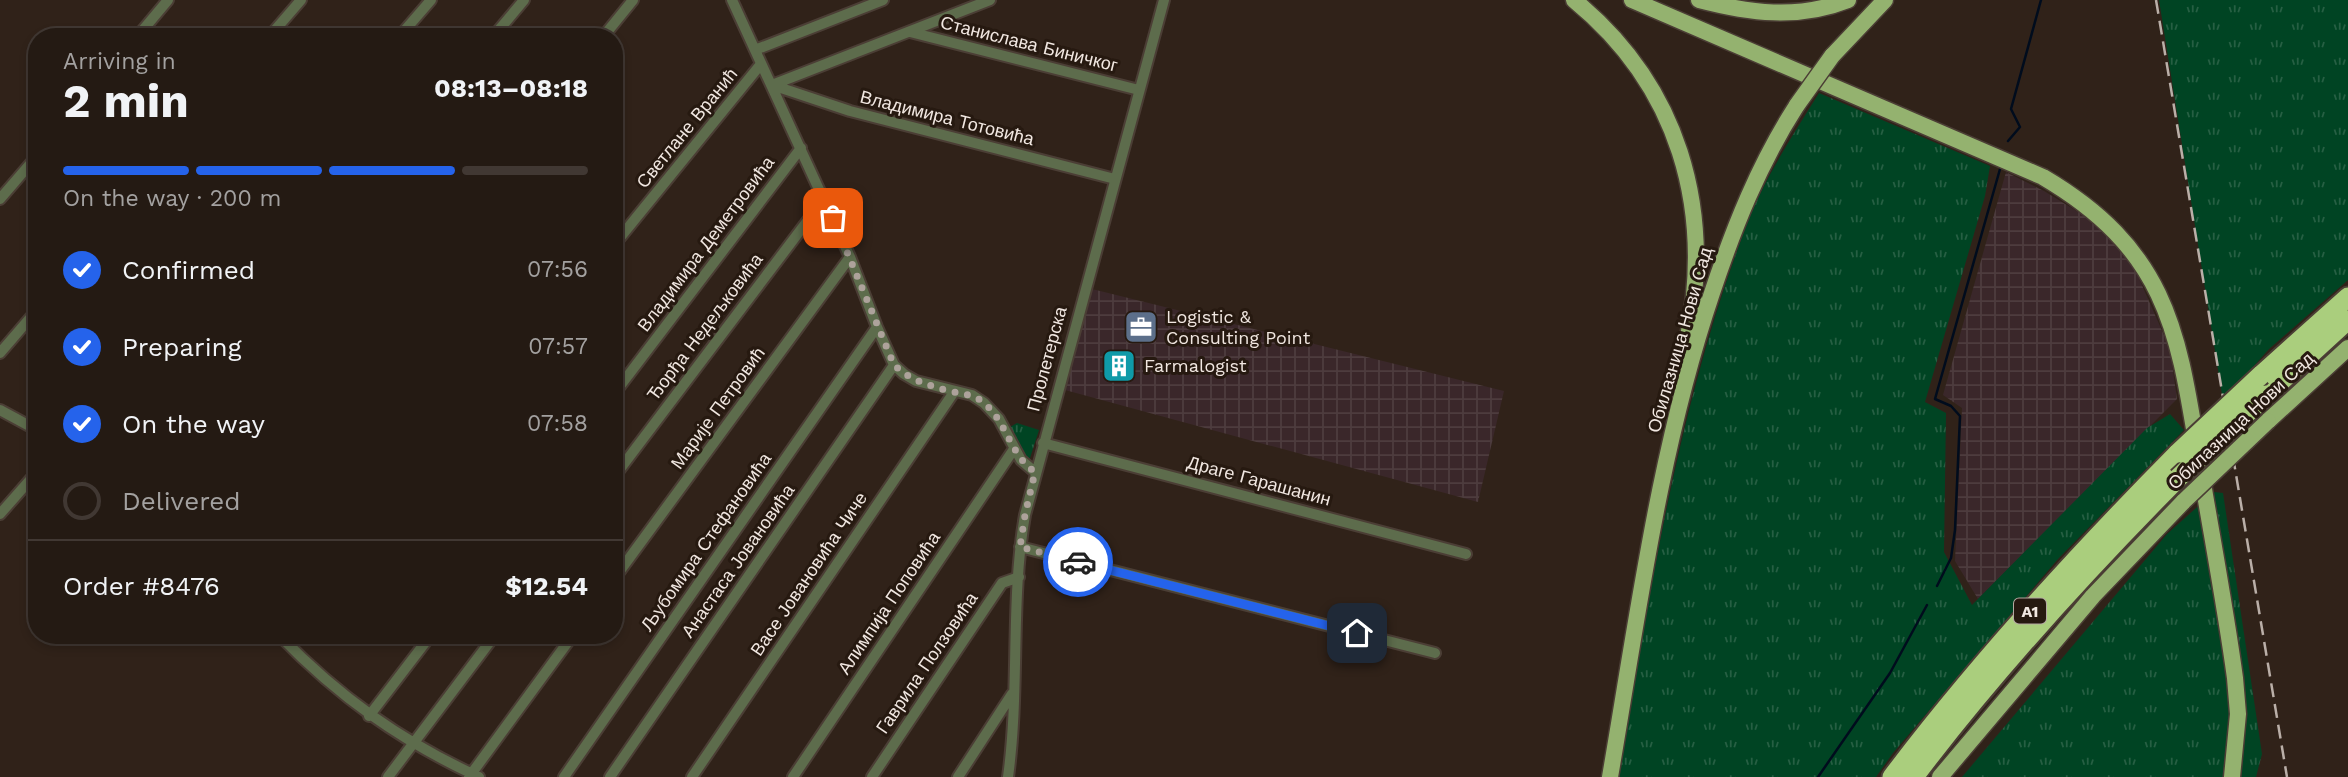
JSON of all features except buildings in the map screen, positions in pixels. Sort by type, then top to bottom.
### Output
[{"type":"highway","name":"A1","points":[[1892,777],[2071,564],[2178,453],[2348,297]]},
{"type":"highway","name":"A1","points":[[1914,777],[2056,608],[2119,538],[2178,478],[2348,320]]},
{"type":"main road","points":[[1574,0],[1609,33],[1649,85],[1672,130],[1682,157],[1693,202],[1697,249],[1696,292],[1685,353],[1683,384]]},
{"type":"main road","points":[[1632,0],[2043,177],[2082,201],[2138,258],[2164,306],[2182,360],[2236,688],[2238,730],[2232,777]]},
{"type":"main road","points":[[1699,0],[1734,9],[1771,13],[1804,12],[1848,0]]},
{"type":"main road","name":"Обилазница Нови Сад","points":[[1610,777],[1655,516],[1683,384],[1741,210],[1762,164],[1797,105],[1832,57],[1885,0]]},
{"type":"main road","name":"Обилазница Нови Сад","points":[[1940,777],[2093,596],[2183,501],[2348,348]]},
{"type":"main road","points":[[1949,777],[1962,750]]},
{"type":"street","points":[[145,28],[168,0]]},
{"type":"street","points":[[277,28],[300,0]]},
{"type":"street","points":[[407,28],[431,0]]},
{"type":"street","points":[[501,28],[524,0]]},
{"type":"street","points":[[610,28],[632,0]]},
{"type":"street","points":[[733,0],[850,257],[894,365],[916,380],[984,402],[999,419],[1021,460],[1035,472]]},
{"type":"street","points":[[755,50],[883,0]]},
{"type":"street","points":[[772,85],[990,0]]},
{"type":"street","name":"Пролетерска","points":[[1008,777],[1020,547],[1025,515],[1164,0]]},
{"type":"street","name":"Станислава Биничког","points":[[910,32],[1139,90]]},
{"type":"street","name":"Светлане Вранић","points":[[623,235],[761,64]]},
{"type":"street","name":"Владимира Тотовића","points":[[772,85],[850,111],[1115,179]]},
{"type":"street","name":"Владимира Деметровића","points":[[623,382],[801,148]]},
{"type":"street","points":[[0,200],[28,167]]},
{"type":"street","name":"Ђорђа Недељковића","points":[[623,465],[824,199]]},
{"type":"street","name":"Марије Петровић","points":[[623,567],[850,257]]},
{"type":"street","points":[[0,353],[28,320]]},
{"type":"street","name":"Љубомира Стефановића","points":[[564,777],[877,327]]},
{"type":"street","name":"Анастаса Јовановића","points":[[610,777],[894,365]]},
{"type":"street","name":"Васе Јовановића Чиче","points":[[692,777],[954,392]]},
{"type":"street","points":[[0,410],[28,425]]},
{"type":"street","name":"Драге Гарашанин","points":[[1043,443],[1466,554]]},
{"type":"street","name":"Алимпија Поповића","points":[[793,777],[1014,449]]},
{"type":"street","points":[[0,514],[28,481]]},
{"type":"street","points":[[1020,547],[1435,653]]},
{"type":"street","name":"Гаврила Ползовића","points":[[872,777],[1002,583],[1019,577]]},
{"type":"street","points":[[369,716],[424,644]]},
{"type":"street","points":[[388,777],[488,644]]},
{"type":"street","points":[[290,646],[324,680],[369,716],[473,776],[567,644]]},
{"type":"street","points":[[958,777],[1013,692]]},
{"type":"shaded area","points":[[2006,172],[2044,191],[2101,226],[2134,267],[2170,349],[2177,399],[1978,599],[1955,561],[1962,408],[1943,395]]},
{"type":"shaded area","points":[[1092,289],[1504,391],[1478,502],[1065,390]]},
{"type":"green space","points":[[2159,0],[2348,0],[2348,280],[2269,349],[2223,401]]},
{"type":"green space","points":[[1819,93],[1990,166],[1985,196],[1925,402],[1946,413],[1944,552],[1972,605],[2147,428],[2170,414],[2184,430],[2058,559],[1893,753],[1876,777],[1618,777],[1669,497],[1703,359],[1723,291],[1754,207],[1780,157]]},
{"type":"green space","points":[[1017,423],[1039,430],[1030,458],[1027,458],[1010,427]]},
{"type":"green space","points":[[2214,492],[2223,493],[2262,754],[2256,777],[1962,777],[2167,534]]},
{"type":"waterway","points":[[2008,141],[2020,127],[2011,109],[2041,0]]},
{"type":"waterway","points":[[1937,586],[1951,558],[1955,530],[1960,416],[1951,406],[1935,399],[2000,169]]},
{"type":"waterway","points":[[1818,777],[1890,673],[1927,605]]},
{"type":"railway","points":[[2156,0],[2287,777]]},
{"type":"way so far","points":[[833,218],[894,365],[904,374],[930,386],[972,396],[984,402],[999,419],[1021,460],[1035,472],[1020,547],[1078,562]]},
{"type":"place","name":"Logistic & Consulting Point","points":[[1141,327]]},
{"type":"place","name":"Farmalogist","points":[[1119,366]]},
{"type":"route","points":[[1078,562],[1357,633]]}]
